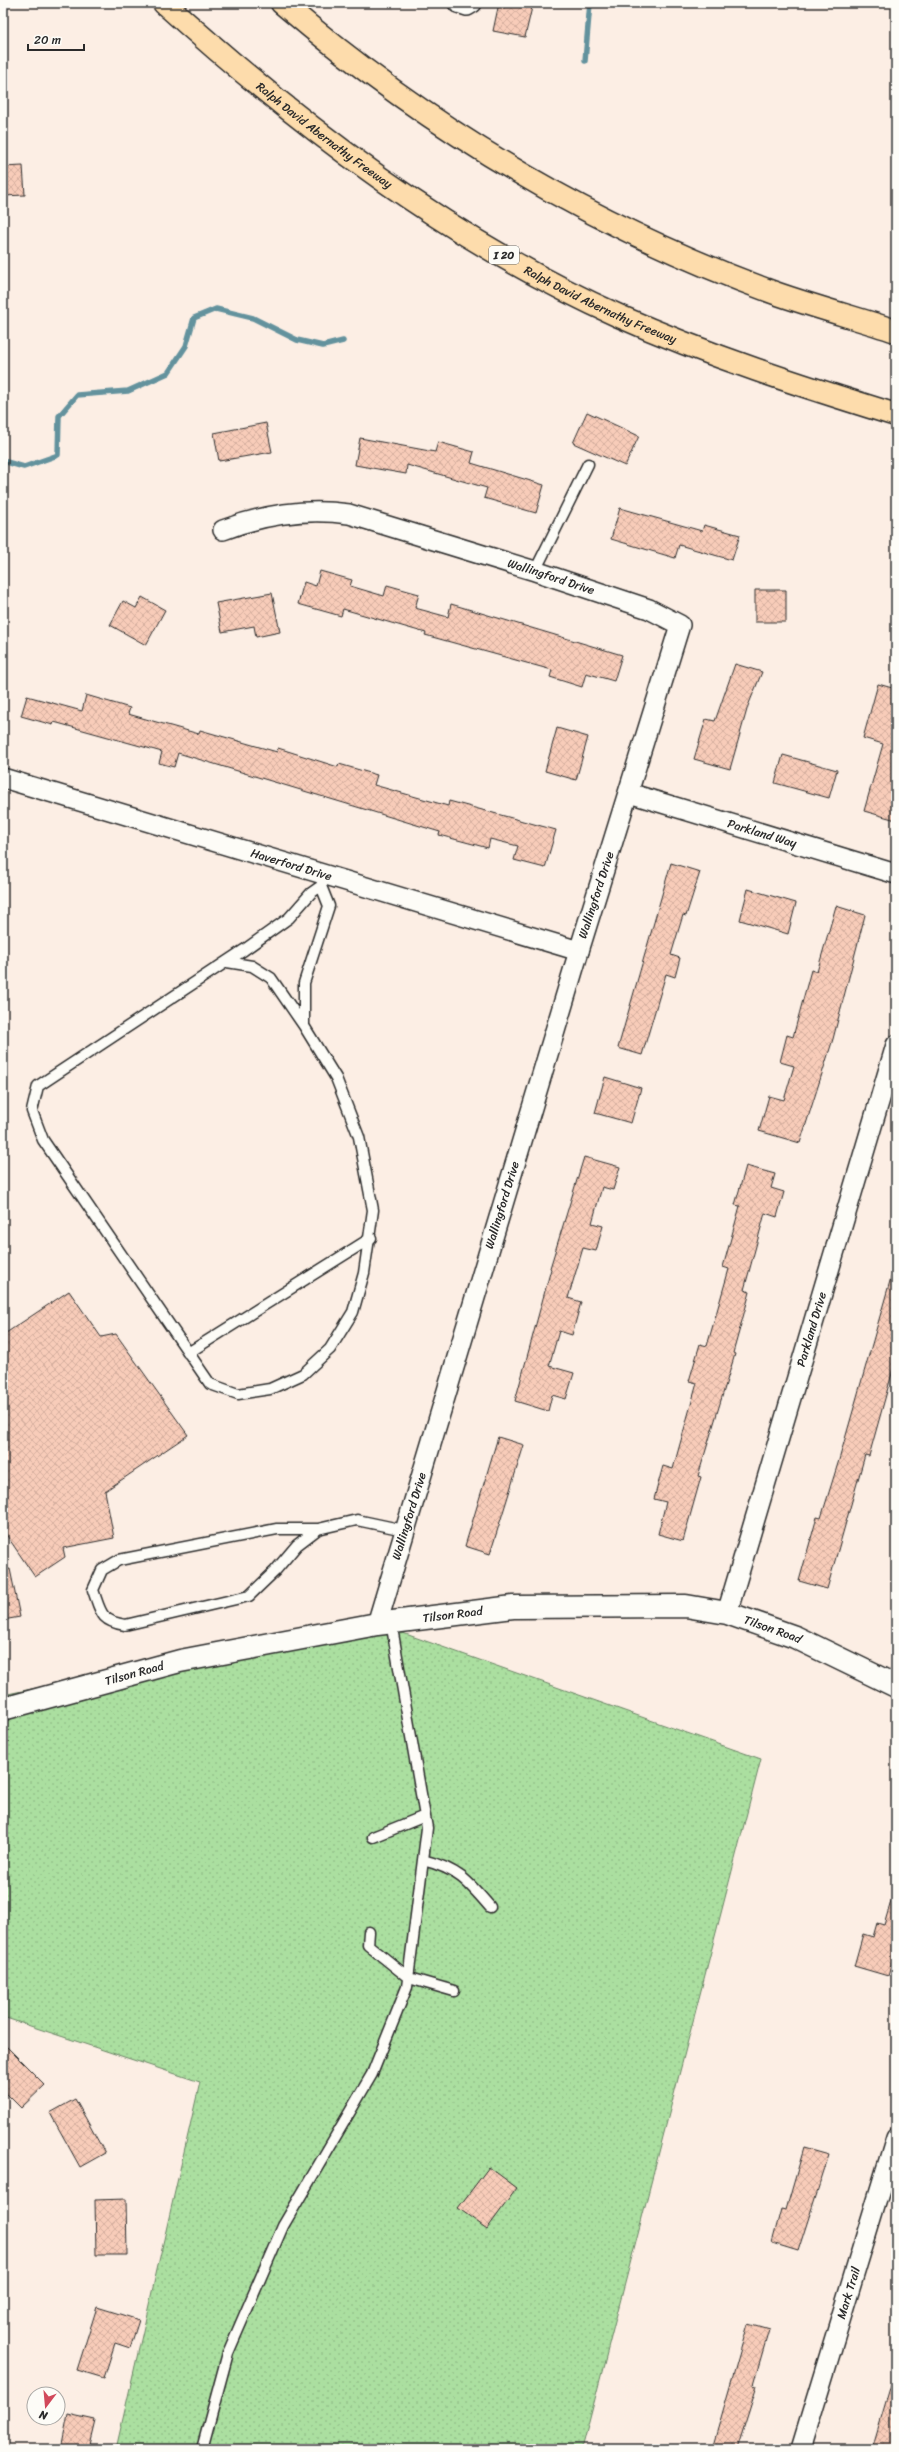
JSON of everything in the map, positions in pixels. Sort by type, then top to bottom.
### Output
[{"type":"highway","name":"Ralph David Abernathy Freeway","points":[[164,3],[265,92],[331,143],[400,192],[470,236],[543,278],[618,316],[700,349],[767,375],[896,415]]},
{"type":"highway","points":[[282,3],[331,44],[454,132],[515,171],[594,214],[687,258],[775,293],[896,331]]},
{"type":"street","points":[[458,3],[466,6],[472,3]]},
{"type":"street","name":"Wallingford Drive","points":[[223,530],[245,522],[287,512],[323,510],[349,514],[536,571],[649,609],[680,625],[579,951],[404,1530],[384,1623]]},
{"type":"street","name":"Haverford Drive","points":[[3,778],[323,879],[579,951]]},
{"type":"street","name":"Parkland Way","points":[[629,793],[896,874]]},
{"type":"street","name":"Parkland Drive","points":[[727,1613],[896,1045]]},
{"type":"street","name":"Tilson Road","points":[[3,1709],[180,1660],[384,1623],[513,1607],[686,1606],[727,1613],[795,1637],[896,1686]]},
{"type":"street","name":"Mark Trail","points":[[801,2449],[896,2137]]},
{"type":"lane","points":[[536,571],[588,464]]},
{"type":"lane","points":[[227,962],[252,966],[270,978],[304,1026],[336,1078],[359,1137],[373,1210],[371,1238],[364,1273],[353,1312],[330,1349],[304,1374],[270,1389],[238,1394],[210,1384],[43,1140],[32,1112],[38,1086],[227,962],[289,918],[323,879]]},
{"type":"lane","points":[[304,1026],[304,983],[329,906],[323,879]]},
{"type":"lane","points":[[188,1353],[371,1238]]},
{"type":"lane","points":[[318,1529],[297,1545],[275,1571],[249,1596],[125,1625],[113,1623],[102,1616],[92,1590],[102,1570],[119,1560],[277,1529],[318,1529],[358,1520],[404,1530]]},
{"type":"lane","points":[[202,2449],[231,2346],[283,2226],[372,2074],[407,1987],[409,1978],[427,1828],[384,1623]]},
{"type":"lane","points":[[373,1837],[425,1816]]},
{"type":"lane","points":[[423,1860],[440,1865],[467,1879],[490,1907]]},
{"type":"lane","points":[[369,1932],[368,1945],[409,1978],[454,1991]]},
{"type":"green space","points":[[380,1625],[761,1759],[582,2449],[116,2449],[200,2082],[3,2017],[3,1695],[234,1646]]},
{"type":"building","points":[[499,3],[533,3],[525,37],[493,31]]},
{"type":"building","points":[[23,166],[25,195],[3,196],[3,167]]},
{"type":"building","points":[[587,412],[639,436],[625,466],[573,443]]},
{"type":"building","points":[[266,423],[272,452],[219,461],[214,433]]},
{"type":"building","points":[[360,438],[435,452],[438,442],[474,452],[471,463],[544,485],[536,513],[484,498],[487,488],[407,465],[406,474],[355,465]]},
{"type":"building","points":[[620,508],[702,531],[704,525],[740,535],[732,560],[679,545],[675,558],[611,539]]},
{"type":"building","points":[[320,571],[352,580],[350,586],[384,596],[387,585],[419,594],[415,608],[448,617],[451,604],[622,655],[614,681],[586,673],[582,687],[550,677],[552,670],[425,635],[426,633],[343,609],[341,616],[298,604],[304,582],[316,586]]},
{"type":"building","points":[[755,590],[786,590],[786,622],[755,622]]},
{"type":"building","points":[[272,593],[280,632],[256,637],[254,626],[222,632],[216,603]]},
{"type":"building","points":[[142,597],[165,610],[146,645],[110,625],[123,601],[136,608]]},
{"type":"building","points":[[735,664],[762,672],[748,706],[730,769],[694,759],[706,719],[715,721]]},
{"type":"building","points":[[878,684],[896,689],[896,820],[864,811],[883,744],[863,738]]},
{"type":"building","points":[[86,695],[130,708],[128,714],[199,734],[200,730],[277,752],[278,748],[338,767],[339,764],[377,775],[374,785],[448,806],[449,801],[556,830],[545,868],[514,860],[518,846],[490,839],[488,848],[439,835],[440,832],[178,753],[174,767],[159,763],[162,752],[54,722],[53,725],[21,716],[27,696],[82,711]]},
{"type":"building","points":[[557,728],[588,737],[576,780],[545,771]]},
{"type":"building","points":[[783,755],[837,770],[829,798],[775,783]]},
{"type":"building","points":[[671,863],[700,872],[686,916],[683,915],[671,955],[680,958],[675,977],[666,974],[642,1055],[618,1048]]},
{"type":"building","points":[[748,889],[796,903],[788,934],[740,920]]},
{"type":"building","points":[[836,906],[865,915],[833,1039],[800,1143],[759,1131],[769,1096],[784,1100],[794,1066],[780,1062],[787,1035],[793,1037],[811,970],[817,972]]},
{"type":"building","points":[[605,1077],[641,1088],[631,1123],[595,1113]]},
{"type":"building","points":[[584,1157],[620,1167],[613,1190],[602,1187],[592,1223],[603,1226],[596,1251],[583,1248],[568,1298],[581,1302],[572,1335],[559,1331],[549,1366],[574,1373],[566,1399],[552,1395],[548,1411],[515,1401],[551,1269],[550,1268]]},
{"type":"building","points":[[746,1166],[775,1174],[771,1188],[784,1192],[777,1217],[765,1213],[744,1290],[750,1292],[733,1353],[735,1354],[698,1476],[701,1477],[683,1541],[658,1534],[666,1502],[654,1499],[663,1466],[673,1469],[697,1383],[689,1381],[700,1344],[707,1346],[729,1269],[723,1267],[740,1206],[735,1205]]},
{"type":"building","points":[[892,1274],[896,1275],[896,1359],[869,1456],[865,1455],[827,1589],[799,1581],[817,1517],[821,1518],[839,1460]]},
{"type":"building","points":[[69,1291],[101,1337],[116,1334],[188,1435],[105,1491],[114,1538],[63,1548],[65,1557],[35,1577],[3,1530],[3,1335]]},
{"type":"building","points":[[498,1437],[524,1445],[490,1554],[465,1546]]},
{"type":"building","points":[[10,1569],[20,1617],[3,1620],[3,1570]]},
{"type":"building","points":[[892,1898],[896,1898],[896,1949],[888,1976],[854,1966],[863,1934],[873,1937],[877,1923],[884,1925]]},
{"type":"building","points":[[3,2043],[45,2085],[21,2108],[3,2090]]},
{"type":"building","points":[[75,2099],[105,2153],[80,2167],[50,2113]]},
{"type":"building","points":[[804,2148],[829,2155],[798,2251],[772,2243],[781,2209],[786,2210]]},
{"type":"building","points":[[489,2167],[517,2188],[487,2229],[458,2208]]},
{"type":"building","points":[[126,2199],[127,2255],[96,2255],[95,2200]]},
{"type":"building","points":[[97,2307],[139,2320],[130,2348],[115,2343],[104,2378],[77,2370]]},
{"type":"building","points":[[748,2324],[769,2330],[753,2385],[757,2386],[737,2449],[712,2449]]},
{"type":"building","points":[[892,2381],[896,2382],[896,2449],[872,2449]]},
{"type":"building","points":[[68,2414],[95,2420],[88,2449],[61,2449]]},
{"type":"waterway","points":[[585,61],[590,3]]},
{"type":"waterway","points":[[3,461],[24,467],[58,455],[59,416],[77,395],[128,391],[168,373],[186,346],[194,318],[216,309],[253,318],[297,340],[323,346],[343,341]]}]
